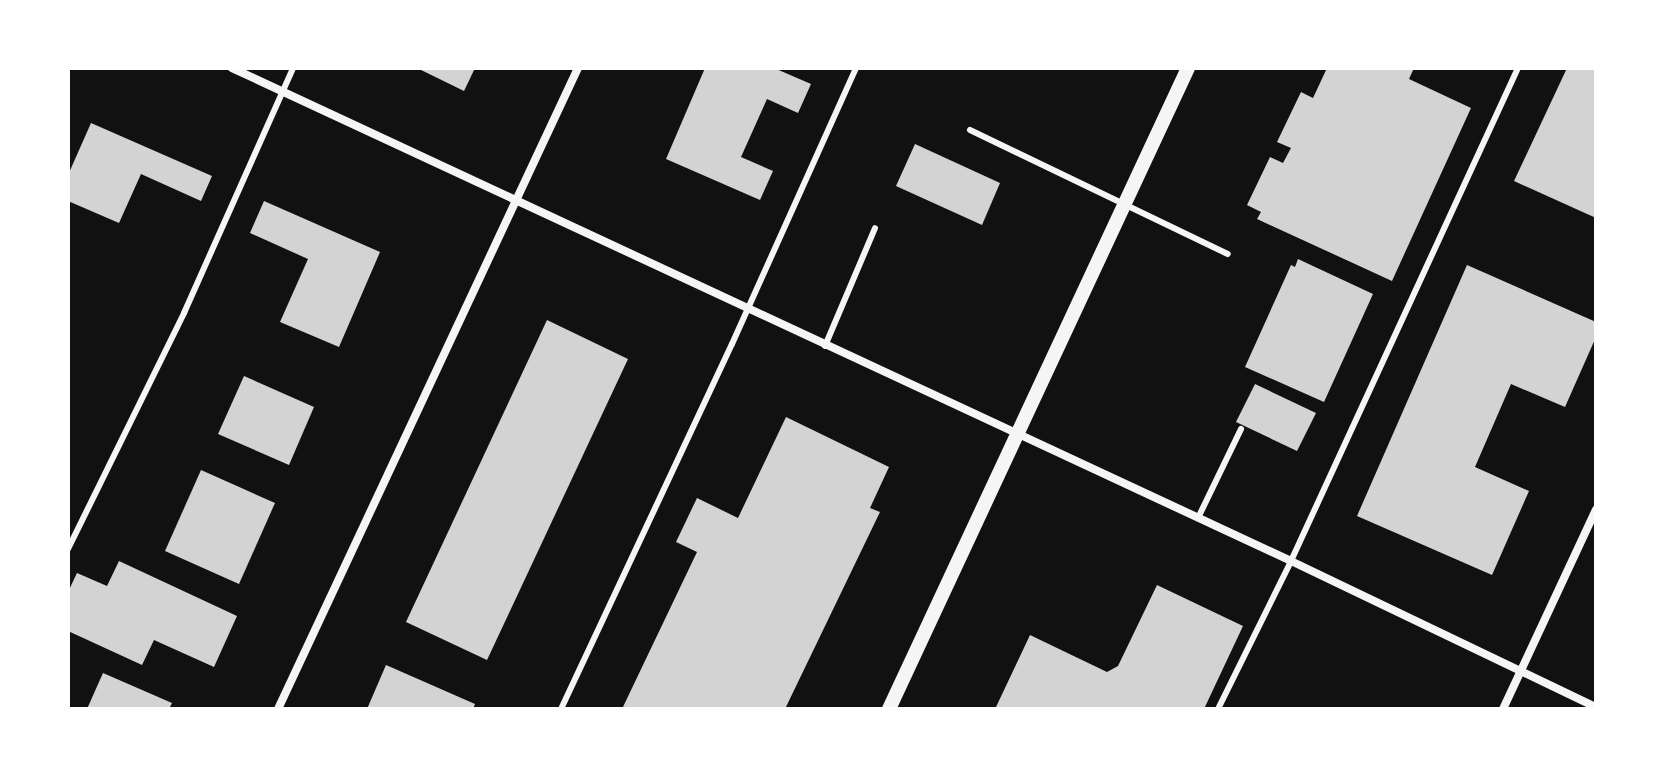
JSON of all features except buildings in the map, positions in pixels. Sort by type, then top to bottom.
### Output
[{"type":"street","points":[[232,68],[1291,561],[1596,707]]},
{"type":"street","points":[[278,709],[578,68]]},
{"type":"street","points":[[889,709],[1185,69]]},
{"type":"street","points":[[1503,709],[1596,510]]},
{"type":"lane","points":[[68,549],[184,313],[293,68]]},
{"type":"lane","points":[[561,709],[856,68]]},
{"type":"lane","points":[[1218,709],[1291,561],[1518,68]]},
{"type":"lane","points":[[970,130],[1228,254]]},
{"type":"lane","points":[[825,346],[875,228]]},
{"type":"lane","points":[[1198,518],[1241,429]]}]
